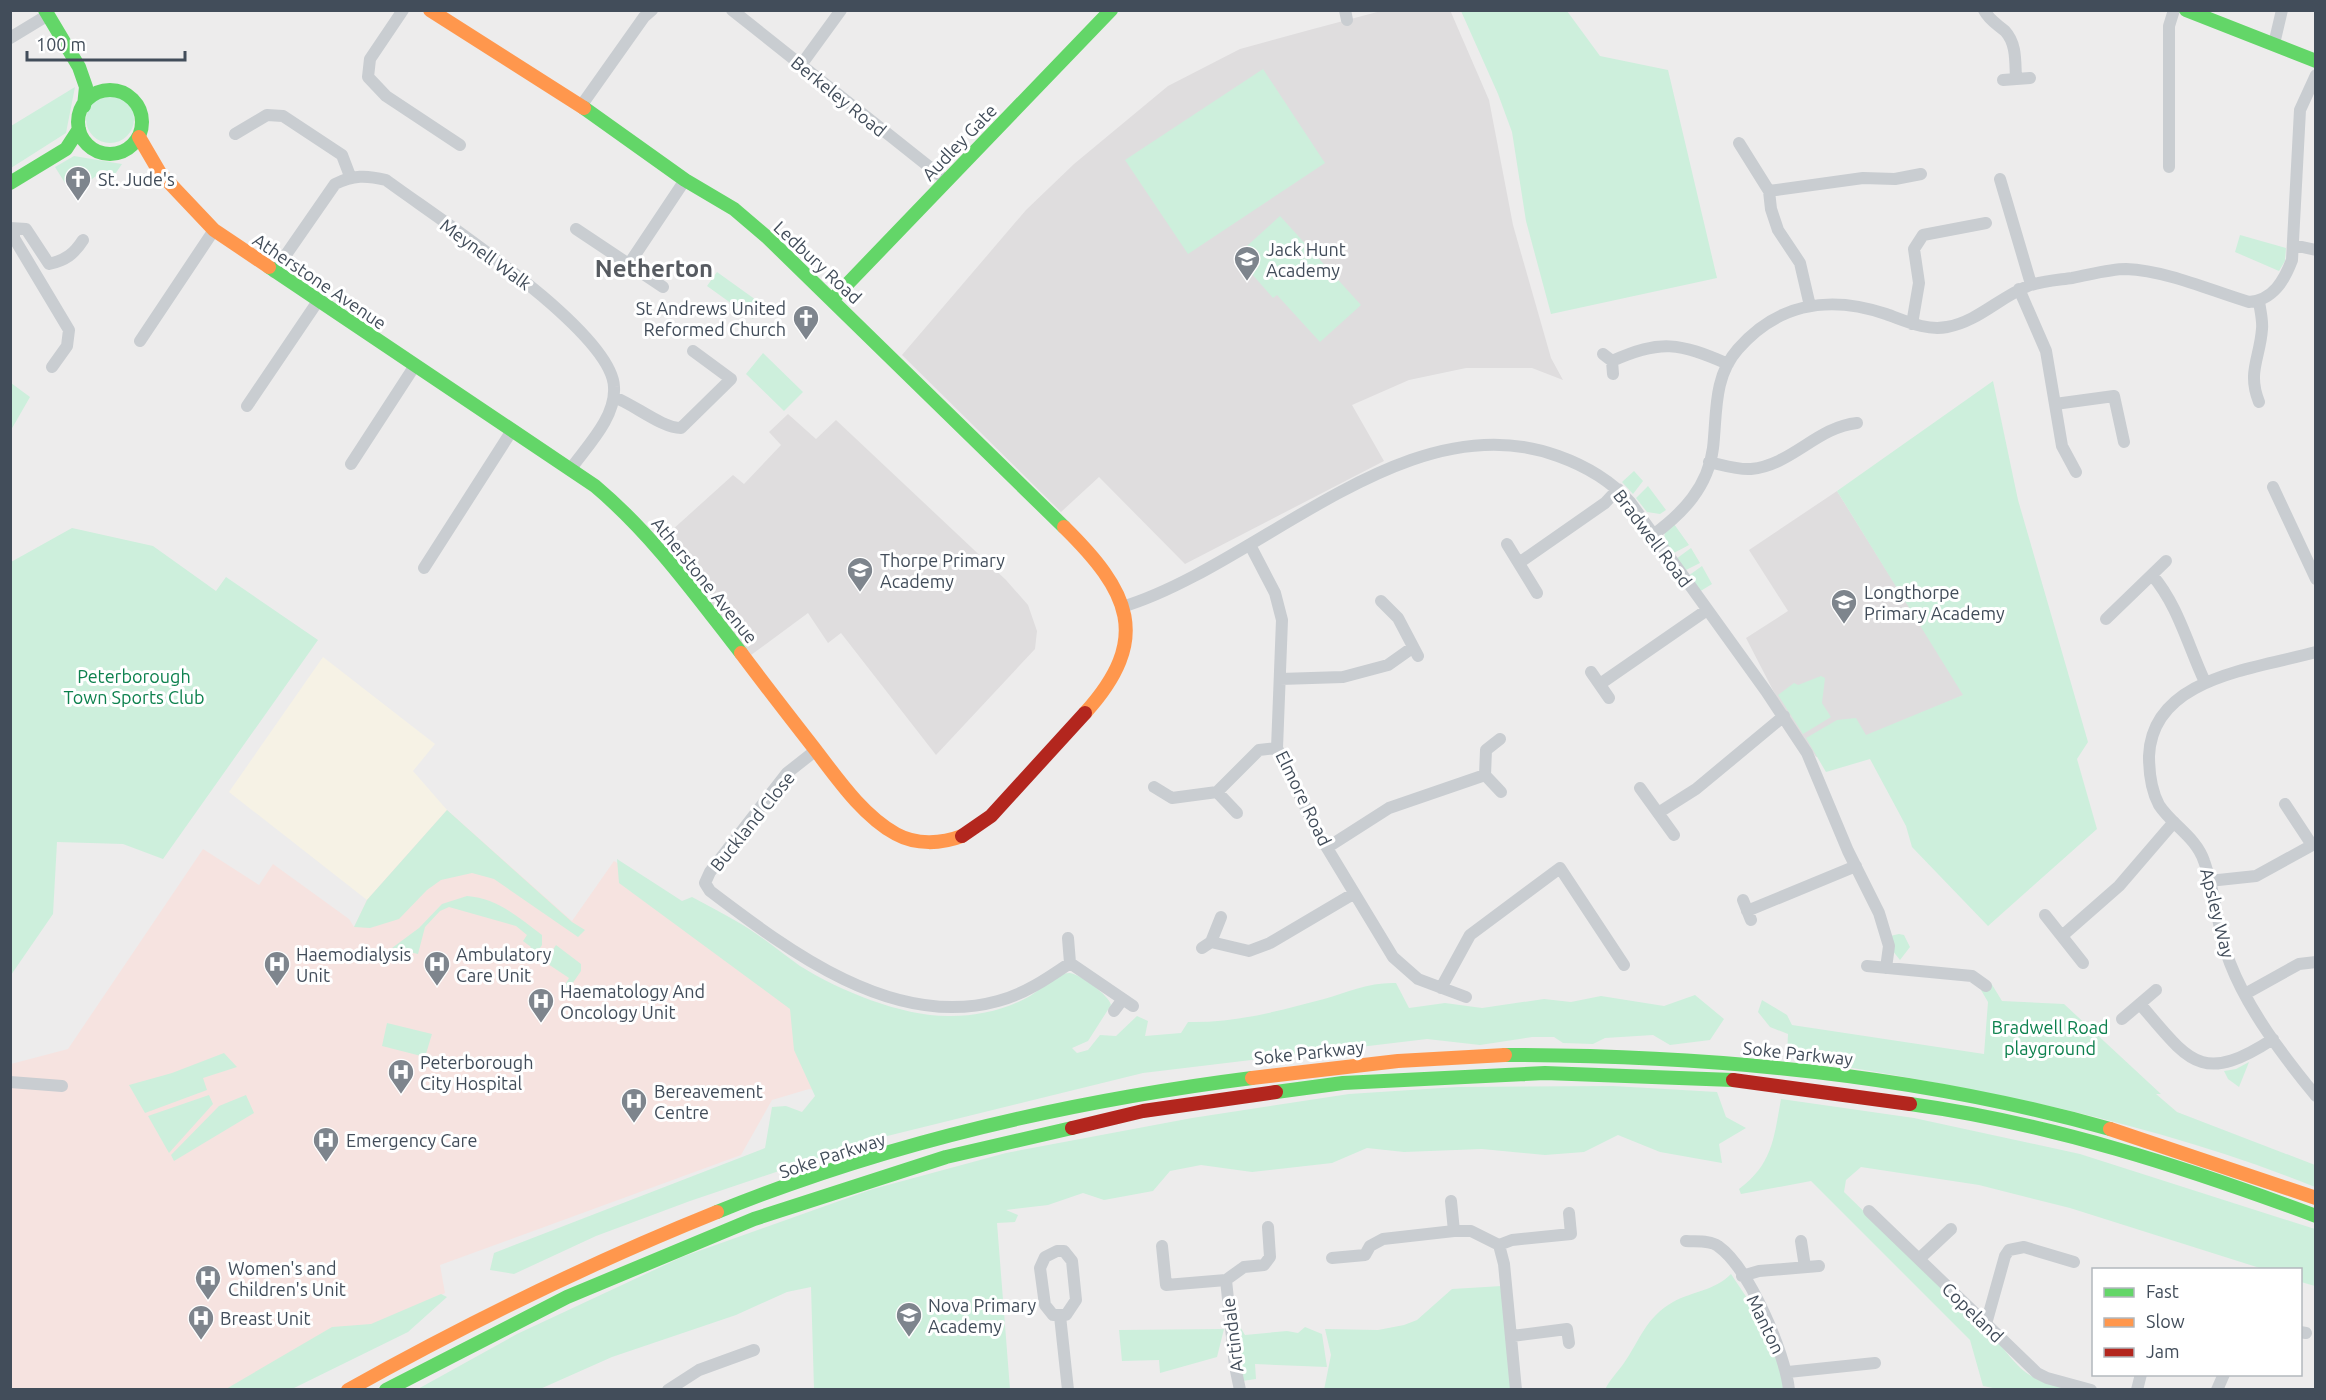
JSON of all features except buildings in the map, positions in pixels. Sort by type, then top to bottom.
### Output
[{"type":"main road","name":"Ledbury Road","points":[[430,10],[581,106],[685,180],[734,209],[833,299],[1082,544],[1104,571],[1122,607]]},
{"type":"main road","name":"Audley Gate","points":[[833,299],[1111,10]]},
{"type":"main road","points":[[2186,10],[2316,61]]},
{"type":"main road","points":[[47,13],[78,67],[86,87],[84,106]]},
{"type":"main road","points":[[10,183],[66,149],[83,147],[98,152],[120,153],[129,148],[139,136],[142,126],[138,107],[124,93],[107,90],[78,67]]},
{"type":"main road","points":[[98,152],[84,140],[79,129],[79,115],[96,94],[107,90]]},
{"type":"main road","points":[[66,149],[79,129]]},
{"type":"main road","name":"Atherstone Avenue","points":[[139,136],[160,173]]},
{"type":"main road","name":"Atherstone Avenue","points":[[120,153],[136,156],[160,173],[214,230],[614,501],[651,538],[815,751],[865,811],[898,835],[930,843],[940,843],[961,837],[978,827],[1003,804],[1106,690],[1115,676],[1125,651],[1126,629],[1122,607]]},
{"type":"main road","name":"Soke Parkway","points":[[348,1389],[438,1339],[643,1242],[838,1170],[975,1131],[1095,1104],[1223,1080],[1402,1060],[1489,1055],[1639,1058],[1858,1078],[2016,1106],[2165,1145],[2316,1198]]},
{"type":"main road","name":"Soke Parkway","points":[[386,1389],[479,1338],[611,1274],[741,1222],[857,1182],[980,1147],[1099,1119],[1222,1097],[1400,1077],[1492,1072],[1638,1073],[1811,1088],[1946,1109],[2046,1132],[2196,1174],[2316,1216]]},
{"type":"street","points":[[403,10],[370,59],[368,76],[386,96],[460,145]]},
{"type":"street","points":[[581,106],[644,17],[652,10]]},
{"type":"street","name":"Berkeley Road","points":[[732,10],[946,181]]},
{"type":"street","points":[[801,65],[841,10]]},
{"type":"street","points":[[1984,10],[1989,20],[2011,38],[2015,50],[2010,79],[2030,78]]},
{"type":"street","points":[[2169,167],[2169,26],[2174,10]]},
{"type":"street","points":[[2274,44],[2282,10]]},
{"type":"street","points":[[10,38],[47,13]]},
{"type":"street","points":[[1653,534],[1686,508],[1698,492],[1710,462],[1714,410],[1719,387],[1728,364],[1736,351],[1764,324],[1779,316],[1810,306],[1840,303],[1862,307],[1912,324],[1947,327],[1963,323],[2031,284],[2124,269],[2156,274],[2249,302],[2259,301],[2282,283],[2292,260],[2300,110],[2316,75]]},
{"type":"street","points":[[235,134],[267,115],[283,116],[342,155],[350,177],[335,184],[274,272]]},
{"type":"street","points":[[1738,143],[1769,191],[1771,209],[1778,230],[1800,263],[1810,306]]},
{"type":"street","points":[[1769,191],[1863,178],[1895,179],[1921,174]]},
{"type":"street","name":"Meynell Walk","points":[[350,177],[368,175],[386,180],[555,305],[588,339],[611,369],[614,397]]},
{"type":"street","points":[[2000,179],[2031,284]]},
{"type":"street","points":[[629,264],[685,180]]},
{"type":"street","points":[[1912,324],[1918,283],[1914,249],[1923,235],[1986,223]]},
{"type":"street","points":[[52,367],[67,346],[69,330],[14,238],[12,228],[26,229],[50,264],[64,261],[75,252],[83,240]]},
{"type":"street","points":[[576,229],[663,287]]},
{"type":"street","points":[[140,341],[214,230]]},
{"type":"street","points":[[2293,245],[2316,250]]},
{"type":"street","points":[[2019,289],[2046,351],[2062,446],[2076,472]]},
{"type":"street","points":[[247,406],[318,301]]},
{"type":"street","points":[[2259,301],[2263,329],[2255,356],[2253,386],[2259,402]]},
{"type":"street","points":[[1613,374],[1607,358],[1659,345],[1680,346],[1728,364]]},
{"type":"street","points":[[570,470],[610,412],[614,397],[633,404],[670,428],[681,428],[731,379],[693,351]]},
{"type":"street","points":[[351,464],[414,367]]},
{"type":"street","points":[[2055,404],[2114,396],[2124,442]]},
{"type":"street","points":[[1710,462],[1749,469],[1762,467],[1780,461],[1839,425],[1857,423]]},
{"type":"street","points":[[424,568],[511,432]]},
{"type":"street","name":"Bradwell Road","points":[[1122,607],[1151,598],[1377,474],[1434,451],[1462,445],[1496,442],[1542,450],[1596,473],[1618,489],[1653,534],[1784,716],[1811,762],[1884,927],[1889,946],[1886,968]]},
{"type":"street","points":[[2273,487],[2316,579]]},
{"type":"street","points":[[1519,563],[1605,503],[1618,489]]},
{"type":"street","points":[[1507,544],[1537,593]]},
{"type":"street","name":"Elmore Road","points":[[1250,545],[1275,593],[1282,620],[1277,748],[1318,833],[1393,957],[1419,978],[1466,997]]},
{"type":"street","points":[[2106,619],[2166,561]]},
{"type":"street","points":[[2152,575],[2174,606],[2188,647],[2205,682]]},
{"type":"street","points":[[1280,679],[1343,677],[1388,665],[1415,652],[1398,618],[1381,602]]},
{"type":"street","points":[[1600,684],[1707,610]]},
{"type":"street","name":"Apsley Way","points":[[2316,652],[2205,682],[2173,701],[2158,721],[2150,742],[2149,775],[2159,804],[2193,841],[2204,860],[2229,962],[2245,994],[2273,1039],[2316,1096]]},
{"type":"street","points":[[1591,672],[1609,698]]},
{"type":"street","points":[[1658,813],[1696,789],[1784,716]]},
{"type":"street","points":[[1500,739],[1485,750],[1485,775],[1501,792]]},
{"type":"street","points":[[1154,787],[1172,798],[1217,792],[1259,750],[1277,748]]},
{"type":"street","name":"Buckland Close","points":[[815,751],[787,773],[710,872],[705,883],[710,891],[781,945],[856,984],[925,1005],[961,1007],[998,1001],[1033,987],[1070,963]]},
{"type":"street","points":[[1328,847],[1389,808],[1485,775]]},
{"type":"street","points":[[1640,788],[1674,836]]},
{"type":"street","points":[[1217,792],[1237,813]]},
{"type":"street","points":[[2210,881],[2256,876],[2314,844],[2285,804]]},
{"type":"street","points":[[2062,936],[2119,886],[2174,822]]},
{"type":"street","points":[[1747,910],[1856,866]]},
{"type":"street","points":[[1441,988],[1470,935],[1560,868],[1624,965]]},
{"type":"street","points":[[1221,917],[1206,945],[1249,951],[1270,943],[1353,894]]},
{"type":"street","points":[[2045,915],[2083,963]]},
{"type":"street","points":[[1068,938],[1070,963],[1128,1002],[1114,1011]]},
{"type":"street","points":[[2245,994],[2299,964],[2316,962]]},
{"type":"street","points":[[1866,966],[1972,976],[1986,986]]},
{"type":"street","points":[[2122,1019],[2156,990]]},
{"type":"street","points":[[2140,1004],[2179,1048],[2197,1062],[2225,1064],[2247,1056],[2273,1039]]},
{"type":"street","points":[[12,1082],[62,1086]]},
{"type":"street","points":[[1451,1201],[1454,1231]]},
{"type":"street","name":"Copeland","points":[[1869,1211],[2037,1373],[2047,1378],[2091,1389]]},
{"type":"street","points":[[1332,1258],[1365,1255],[1370,1246],[1383,1239],[1454,1231],[1471,1231],[1499,1245],[1512,1240],[1571,1234],[1569,1213]]},
{"type":"street","name":"Artindale","points":[[1162,1246],[1166,1285],[1226,1280],[1244,1267],[1264,1265],[1270,1257],[1268,1227]]},
{"type":"street","points":[[1919,1259],[1951,1229]]},
{"type":"street","name":"Manton","points":[[1686,1241],[1716,1244],[1734,1262],[1779,1344],[1788,1372],[1789,1389]]},
{"type":"street","points":[[1802,1241],[1804,1267]]},
{"type":"street","points":[[1499,1245],[1504,1264],[1516,1389]]},
{"type":"street","points":[[1986,1324],[2005,1256],[2009,1250],[2024,1247],[2073,1262]]},
{"type":"street","points":[[1057,1251],[1064,1251],[1072,1261],[1076,1300],[1071,1311],[1060,1316],[1053,1315],[1045,1305],[1040,1268],[1045,1257],[1057,1251]]},
{"type":"street","name":"Manton","points":[[1743,1276],[1759,1271],[1819,1266]]},
{"type":"street","name":"Artindale","points":[[1226,1280],[1234,1366],[1240,1389]]},
{"type":"street","points":[[1060,1316],[1068,1389]]},
{"type":"street","points":[[1512,1336],[1568,1329],[1569,1343]]},
{"type":"street","points":[[668,1389],[699,1370],[754,1350]]},
{"type":"street","name":"Manton","points":[[1788,1372],[1875,1364]]},
{"type":"shaded area","name":"Jack Hunt Academy","points":[[1450,10],[1489,100],[1513,225],[1551,358],[1563,380],[1532,368],[1466,368],[1409,380],[1352,405],[1384,461],[1185,564],[1099,477],[1061,512],[902,355],[1026,210],[1074,164],[1168,86],[1240,49],[1313,29],[1381,11]]},
{"type":"shaded area","name":"Thorpe Primary Academy","points":[[788,414],[816,439],[836,420],[1006,580],[1028,605],[1037,631],[1035,649],[936,755],[841,633],[828,643],[808,613],[751,655],[661,540],[733,475],[744,484],[781,445],[769,432]]},
{"type":"shaded area","name":"Longthorpe Primary Academy","points":[[1837,491],[1964,695],[1816,757],[1776,696],[1746,638],[1788,611],[1749,550]]},
{"type":"shaded area","points":[[323,657],[435,744],[413,771],[447,810],[367,900],[229,792]]},
{"type":"shaded area","name":"Peterborough City Hospital","points":[[447,810],[572,921],[614,861],[836,1001],[866,1104],[809,1089],[772,1100],[741,1155],[440,1265],[445,1293],[367,1329],[259,1389],[11,1390],[11,1064],[68,1049],[203,849],[259,885],[273,864],[349,919],[354,927],[367,900]]},
{"type":"green space","points":[[1461,11],[1567,11],[1600,56],[1668,70],[1717,278],[1551,314],[1526,221],[1512,132],[1498,94]]},
{"type":"green space","points":[[1263,69],[1325,163],[1188,254],[1125,160]]},
{"type":"green space","points":[[75,87],[66,133],[11,168],[11,126]]},
{"type":"green space","points":[[105,95],[115,95],[130,105],[134,119],[133,128],[124,139],[115,143],[105,143],[90,133],[86,124],[86,114],[96,99]]},
{"type":"green space","points":[[74,156],[122,164],[107,186],[100,173],[92,179],[76,170],[65,183],[55,167]]},
{"type":"green space","points":[[1280,216],[1361,305],[1320,342],[1277,295],[1273,298],[1236,256]]},
{"type":"green space","points":[[2240,235],[2286,248],[2285,261],[2279,271],[2235,252]]},
{"type":"green space","points":[[717,272],[763,305],[753,319],[707,286]]},
{"type":"green space","points":[[763,353],[803,392],[784,411],[746,374]]},
{"type":"green space","points":[[1993,381],[2018,500],[2088,742],[2077,759],[2097,829],[1988,926],[1912,847],[1906,826],[1870,759],[1826,772],[1806,738],[1837,720],[1856,718],[1866,735],[1963,695],[1837,491]]},
{"type":"green space","points":[[11,383],[30,397],[11,430]]},
{"type":"green space","points":[[1634,471],[1643,481],[1633,494],[1622,482]]},
{"type":"green space","points":[[1648,486],[1666,510],[1660,514],[1647,512],[1636,498]]},
{"type":"green space","points":[[1674,524],[1689,545],[1672,554],[1664,540],[1665,531]]},
{"type":"green space","name":"Peterborough Town Sports Club","points":[[72,528],[153,546],[216,591],[226,577],[318,640],[163,859],[123,844],[57,842],[53,914],[11,975],[11,562]]},
{"type":"green space","points":[[1691,548],[1700,563],[1684,571],[1676,559]]},
{"type":"green space","points":[[1702,566],[1712,584],[1699,592],[1688,576]]},
{"type":"green space","points":[[1821,676],[1825,678],[1822,703],[1831,717],[1803,734],[1778,695],[1794,683],[1798,685]]},
{"type":"green space","points":[[447,810],[572,922],[585,930],[578,937],[494,879],[472,873],[441,880],[427,890],[399,919],[370,928],[354,927],[367,900]]},
{"type":"green space","points":[[617,859],[682,901],[692,897],[736,921],[816,975],[853,993],[893,1007],[932,1015],[961,1016],[981,1013],[1011,1005],[1030,996],[1059,976],[1074,974],[1100,991],[1111,1005],[1088,1041],[1072,1048],[1077,1053],[1088,1050],[1100,1035],[1116,1036],[1137,1016],[1148,1021],[1145,1036],[1181,1033],[1188,1022],[1223,1021],[1257,1015],[1386,983],[1396,983],[1409,1008],[1445,1003],[1482,1008],[1544,999],[1571,1002],[1601,996],[1664,1006],[1695,995],[1724,1019],[1710,1040],[1670,1045],[1653,1035],[1605,1038],[1593,1044],[1563,1043],[1554,1037],[1532,1037],[1480,1045],[1427,1039],[1143,1073],[871,1140],[690,1201],[596,1236],[514,1274],[490,1270],[494,1253],[765,1148],[772,1107],[786,1106],[802,1112],[815,1096],[794,1050],[790,1009],[619,883]]},
{"type":"green space","points":[[467,896],[498,904],[542,935],[542,945],[529,964],[522,959],[531,947],[523,941],[527,935],[516,926],[449,907],[440,911],[425,927],[418,954],[392,948],[419,928],[442,904]]},
{"type":"green space","points":[[1904,935],[1910,947],[1900,960],[1892,950],[1890,936]]},
{"type":"green space","points":[[556,945],[581,964],[581,971],[568,990],[564,987],[569,978],[545,962]]},
{"type":"green space","name":"Bradwell Road playground","points":[[1991,983],[2002,1001],[2064,1004],[2161,1094],[2156,1094],[2177,1112],[2315,1165],[2315,1187],[2250,1163],[2120,1123],[1989,1093],[1787,1057],[1788,1034],[1770,1027],[1758,1012],[1762,1000],[1787,1015],[1792,1025],[1984,1054],[1988,1002],[1981,990]]},
{"type":"green space","points":[[387,1023],[432,1034],[425,1057],[382,1046]]},
{"type":"green space","points":[[224,1053],[237,1067],[203,1078],[207,1090],[145,1113],[129,1085],[172,1073]]},
{"type":"green space","points":[[2249,1062],[2239,1087],[2228,1079],[2224,1071],[2236,1069]]},
{"type":"green space","points":[[1613,1086],[1717,1092],[1726,1117],[1746,1128],[1719,1144],[1722,1163],[1660,1152],[1618,1135],[1584,1152],[1545,1155],[1482,1149],[1404,1152],[1367,1148],[1332,1163],[1252,1172],[1201,1165],[1170,1171],[1153,1191],[1104,1200],[1083,1193],[1048,1205],[1006,1210],[1018,1215],[1015,1222],[997,1223],[1010,1389],[814,1389],[811,1287],[787,1292],[736,1315],[612,1357],[540,1389],[416,1390],[517,1334],[682,1257],[873,1189],[1006,1153],[1192,1118],[1349,1094],[1457,1087]]},
{"type":"green space","points":[[209,1095],[213,1104],[169,1153],[148,1116]]},
{"type":"green space","points":[[246,1095],[254,1113],[174,1161],[171,1155],[219,1106]]},
{"type":"green space","points":[[1781,1099],[1914,1118],[2080,1154],[2315,1229],[2315,1286],[2302,1282],[2302,1268],[2260,1268],[2070,1208],[1979,1185],[1861,1167],[1846,1180],[1844,1192],[1999,1343],[2024,1371],[2039,1380],[2074,1389],[1998,1389],[1983,1386],[1970,1340],[1811,1181],[1741,1194],[1739,1189],[1759,1170],[1765,1160],[1776,1126]]},
{"type":"green space","points":[[1731,1274],[1767,1328],[1767,1337],[1777,1354],[1784,1390],[1605,1390],[1656,1315],[1673,1302],[1718,1284]]},
{"type":"green space","points":[[1502,1286],[1513,1389],[1324,1390],[1331,1355],[1325,1329],[1378,1330],[1404,1325],[1417,1320],[1452,1289]]},
{"type":"green space","points":[[441,1294],[447,1297],[408,1332],[292,1389],[226,1389],[332,1327],[371,1324]]},
{"type":"green space","points":[[1239,1325],[1245,1335],[1287,1331],[1298,1333],[1305,1327],[1322,1334],[1327,1367],[1255,1364],[1256,1379],[1242,1381],[1236,1334]]},
{"type":"green space","points":[[1224,1329],[1217,1357],[1160,1373],[1159,1360],[1122,1361],[1119,1330]]},
{"type":"traffic: fast","points":[[45,10],[79,67],[86,87],[84,106]]},
{"type":"traffic: fast","points":[[833,299],[1111,10]]},
{"type":"traffic: fast","points":[[2186,10],[2316,61]]},
{"type":"traffic: fast","points":[[110,90],[128,96],[136,104],[142,122],[136,140],[128,148],[110,154],[92,148],[84,140],[78,122],[84,104],[92,96],[110,90]]},
{"type":"traffic: fast","points":[[584,108],[685,180],[734,209],[768,238],[1064,527]]},
{"type":"traffic: fast","points":[[10,183],[66,149],[79,129]]},
{"type":"traffic: fast","points":[[269,267],[595,486],[654,544],[741,653]]},
{"type":"traffic: fast","points":[[1505,1055],[1657,1059],[1810,1071],[1962,1094],[2110,1129]]},
{"type":"traffic: fast","points":[[1276,1092],[1343,1083],[1545,1073],[1733,1080]]},
{"type":"traffic: fast","points":[[717,1212],[846,1165],[980,1128],[1116,1099],[1252,1078]]},
{"type":"traffic: fast","points":[[1910,1104],[2014,1123],[2116,1149],[2217,1180],[2316,1216]]},
{"type":"traffic: fast","points":[[386,1390],[567,1297],[754,1219],[946,1157],[1072,1128]]},
{"type":"traffic: slow","points":[[430,10],[584,108]]},
{"type":"traffic: slow","points":[[139,137],[160,173],[214,230],[269,267]]},
{"type":"traffic: slow","points":[[1064,527],[1104,573],[1117,594],[1124,616],[1125,638],[1120,661],[1106,686],[1085,713]]},
{"type":"traffic: slow","points":[[741,653],[841,783],[872,817],[896,834],[920,842],[946,841],[962,836]]},
{"type":"traffic: slow","points":[[1252,1078],[1398,1061],[1505,1055]]},
{"type":"traffic: slow","points":[[2110,1129],[2316,1198]]},
{"type":"traffic: slow","points":[[348,1390],[530,1295],[717,1212]]},
{"type":"traffic: jam","points":[[962,836],[991,816],[1085,713]]},
{"type":"traffic: jam","points":[[1733,1080],[1910,1104]]},
{"type":"traffic: jam","points":[[1072,1128],[1143,1111],[1276,1092]]},
{"type":"place","name":"St. Jude's","points":[[78,202]]},
{"type":"place","name":"Jack Hunt Academy","points":[[1247,282]]},
{"type":"place","name":"St Andrews United Reformed Church","points":[[806,341]]},
{"type":"place","name":"Thorpe Primary Academy","points":[[860,593]]},
{"type":"place","name":"Longthorpe Primary Academy","points":[[1844,625]]},
{"type":"place","name":"Haemodialysis Unit","points":[[277,987]]},
{"type":"place","name":"Ambulatory Care Unit","points":[[437,987]]},
{"type":"place","name":"Haematology And Oncology Unit","points":[[541,1024]]},
{"type":"place","name":"Peterborough City Hospital","points":[[401,1095]]},
{"type":"place","name":"Bereavement Centre","points":[[634,1124]]},
{"type":"place","name":"Emergency Care","points":[[326,1163]]},
{"type":"place","name":"Women's and Children's Unit","points":[[208,1301]]},
{"type":"place","name":"Nova Primary Academy","points":[[909,1338]]},
{"type":"place","name":"Breast Unit","points":[[201,1341]]},
{"type":"district","name":"Netherton","points":[[654,268]]}]
